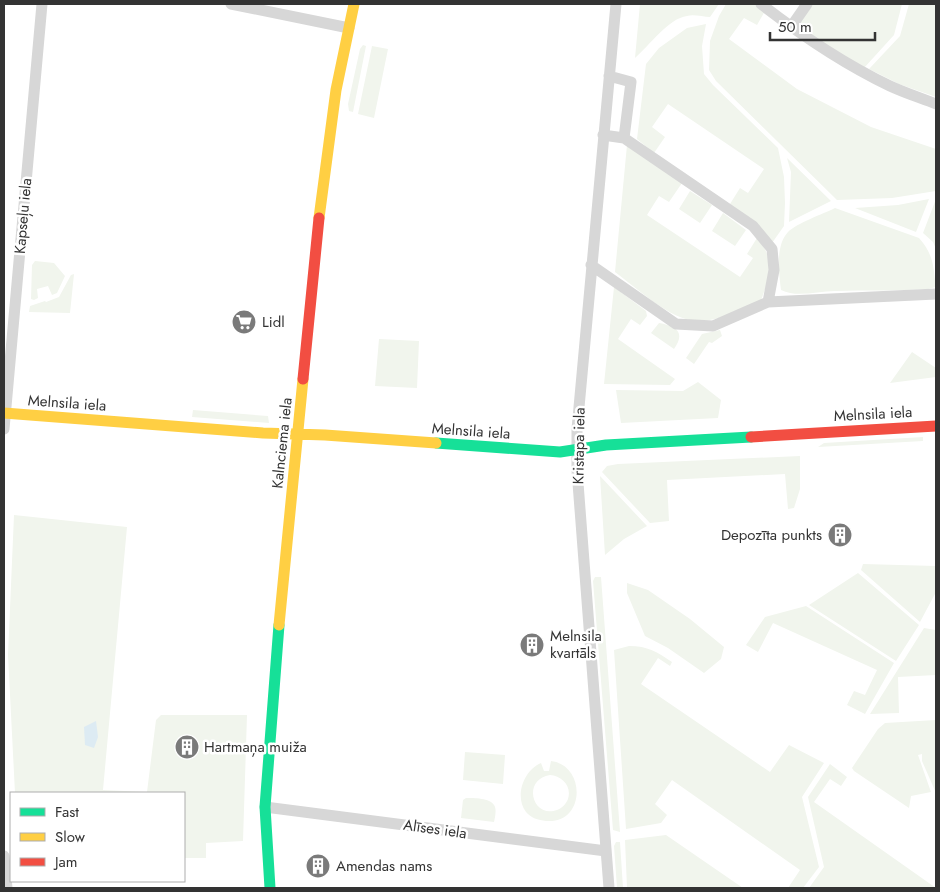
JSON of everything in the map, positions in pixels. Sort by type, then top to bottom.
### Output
[{"type":"street","name":"Kapseļu iela","points":[[4,429],[42,4]]},
{"type":"street","points":[[231,4],[349,28]]},
{"type":"street","name":"Kalnciema iela","points":[[270,888],[265,807],[278,631],[320,203],[336,90],[354,4]]},
{"type":"street","name":"Kristapa iela","points":[[609,888],[577,470],[577,429],[616,4]]},
{"type":"street","points":[[761,4],[791,27],[840,59],[883,82],[936,104]]},
{"type":"street","points":[[791,27],[808,4]]},
{"type":"street","points":[[609,76],[631,82],[624,138]]},
{"type":"street","points":[[604,135],[624,138],[753,226],[772,249],[774,270],[768,302]]},
{"type":"street","points":[[591,265],[676,324],[713,326],[768,302],[930,294],[936,303]]},
{"type":"street","name":"Melnsila iela","points":[[4,413],[549,452],[606,445],[936,426]]},
{"type":"street","name":"Alīses iela","points":[[265,807],[606,851]]},
{"type":"street","points":[[4,856],[7,888]]},
{"type":"shaded area","points":[[640,4],[719,4],[710,17],[690,15],[673,22],[635,58]]},
{"type":"shaded area","points":[[726,4],[756,4],[765,11],[757,25],[744,18],[729,39],[797,89],[871,127],[936,149],[936,191],[892,198],[837,200],[716,81],[709,70],[710,41],[719,16]]},
{"type":"shaded area","points":[[811,4],[902,4],[894,35],[864,68],[795,25]]},
{"type":"shaded area","points":[[909,4],[936,4],[936,97],[899,84],[869,69],[900,36]]},
{"type":"shaded area","points":[[706,24],[702,46],[704,74],[778,148],[784,177],[784,226],[772,243],[730,204],[740,188],[748,193],[764,169],[668,104],[652,127],[665,137],[654,153],[637,139],[646,64],[659,48],[687,28]]},
{"type":"shaded area","points":[[363,45],[366,46],[353,112],[349,111],[348,104],[360,49]]},
{"type":"shaded area","points":[[372,46],[388,49],[374,118],[358,114]]},
{"type":"shaded area","points":[[627,145],[682,183],[669,202],[659,196],[647,215],[740,277],[753,258],[747,254],[757,238],[763,245],[769,268],[760,302],[705,321],[687,319],[654,302],[615,272]]},
{"type":"shaded area","points":[[787,158],[831,201],[789,222],[791,172]]},
{"type":"shaded area","points":[[690,191],[712,205],[700,223],[679,209]]},
{"type":"shaded area","points":[[929,199],[916,232],[855,208],[898,205]]},
{"type":"shaded area","points":[[936,199],[936,249],[933,242],[923,233]]},
{"type":"shaded area","points":[[835,208],[919,238],[930,255],[936,287],[916,290],[835,291],[800,294],[781,290],[779,260],[784,238],[797,225]]},
{"type":"shaded area","points":[[723,213],[746,230],[735,246],[712,231]]},
{"type":"shaded area","points":[[35,261],[54,263],[65,276],[57,293],[52,295],[48,286],[37,289],[38,298],[34,300],[31,299],[32,265]]},
{"type":"shaded area","points":[[74,274],[70,313],[29,312],[30,306],[59,297],[71,275]]},
{"type":"shaded area","points":[[614,287],[646,311],[647,316],[640,325],[631,319],[618,339],[675,379],[670,385],[604,384]]},
{"type":"shaded area","points":[[659,323],[674,328],[679,334],[674,349],[651,333]]},
{"type":"shaded area","points":[[720,330],[722,336],[712,343],[709,342],[694,364],[686,358],[702,334]]},
{"type":"shaded area","points":[[379,339],[419,341],[417,388],[375,386]]},
{"type":"shaded area","points":[[912,352],[936,368],[936,377],[890,383]]},
{"type":"shaded area","points":[[698,382],[721,400],[718,418],[621,423],[616,390],[683,391]]},
{"type":"shaded area","points":[[193,410],[268,416],[269,423],[192,417]]},
{"type":"shaded area","points":[[923,437],[923,441],[818,447],[824,443]]},
{"type":"shaded area","points":[[800,456],[800,489],[794,508],[788,509],[785,474],[667,480],[669,521],[650,523],[602,472],[607,466],[618,464]]},
{"type":"shaded area","points":[[600,476],[647,526],[624,539],[605,555]]},
{"type":"shaded area","points":[[14,515],[127,527],[103,790],[147,792],[15,792],[8,655]]},
{"type":"shaded area","points":[[863,564],[936,566],[936,592],[920,622],[861,570]]},
{"type":"shaded area","points":[[858,573],[919,625],[896,661],[809,605]]},
{"type":"shaded area","points":[[595,577],[601,577],[620,832],[613,830],[593,581]]},
{"type":"shaded area","points":[[627,583],[648,590],[690,619],[724,647],[721,659],[704,673],[668,648],[645,636],[627,593]]},
{"type":"shaded area","points":[[806,606],[894,663],[865,714],[847,705],[854,691],[865,695],[877,670],[773,623],[758,652],[746,645],[765,617]]},
{"type":"shaded area","points":[[924,628],[936,630],[936,675],[898,677],[899,713],[870,714]]},
{"type":"shaded area","points":[[629,646],[652,650],[672,662],[670,666],[658,658],[641,684],[770,772],[789,745],[824,763],[802,797],[819,867],[803,888],[788,888],[800,870],[672,780],[655,804],[667,815],[661,823],[626,829],[614,650]]},
{"type":"shaded area","points":[[161,715],[247,715],[243,841],[206,843],[206,858],[185,858],[185,792],[147,792],[156,720]]},
{"type":"shaded area","points":[[936,720],[936,793],[922,761],[922,754],[918,755],[931,792],[911,796],[909,808],[852,768],[878,729],[885,723]]},
{"type":"shaded area","points":[[96,721],[98,737],[94,748],[85,745],[84,727]]},
{"type":"shaded area","points":[[465,752],[505,755],[503,784],[463,780]]},
{"type":"shaded area","points":[[551,761],[562,765],[571,772],[577,794],[569,813],[559,819],[546,821],[530,816],[526,812],[521,799],[521,791],[526,777],[535,766],[541,763],[544,771],[549,771]],"holes":[[[550,775],[565,782],[569,794],[567,801],[562,807],[549,811],[542,809],[537,804],[533,791],[535,784],[541,778]]]},
{"type":"shaded area","points":[[830,764],[847,777],[841,786],[830,779],[814,802],[936,888],[809,888],[824,867],[808,797]]},
{"type":"shaded area","points":[[466,798],[481,799],[492,803],[496,813],[494,822],[461,818],[463,800]]},
{"type":"shaded area","points":[[666,835],[743,888],[627,888],[625,840]]},
{"type":"shaded area","points":[[616,842],[620,842],[623,888],[617,888],[614,846]]},
{"type":"traffic: fast","points":[[436,443],[560,452],[606,445],[751,437]]},
{"type":"traffic: fast","points":[[270,888],[265,807],[279,625]]},
{"type":"traffic: slow","points":[[319,218],[336,90],[354,4]]},
{"type":"traffic: slow","points":[[279,625],[303,379]]},
{"type":"traffic: slow","points":[[4,413],[263,433],[325,435],[436,443]]},
{"type":"traffic: jam","points":[[303,379],[319,218]]},
{"type":"traffic: jam","points":[[751,437],[936,426]]},
{"type":"place","name":"Lidl","points":[[244,322]]},
{"type":"place","name":"Depozīta punkts","points":[[840,535]]},
{"type":"place","name":"Melnsila kvartāls","points":[[532,645]]},
{"type":"place","name":"Hartmaņa muiža","points":[[187,747]]},
{"type":"place","name":"Amendas nams","points":[[318,866]]}]
